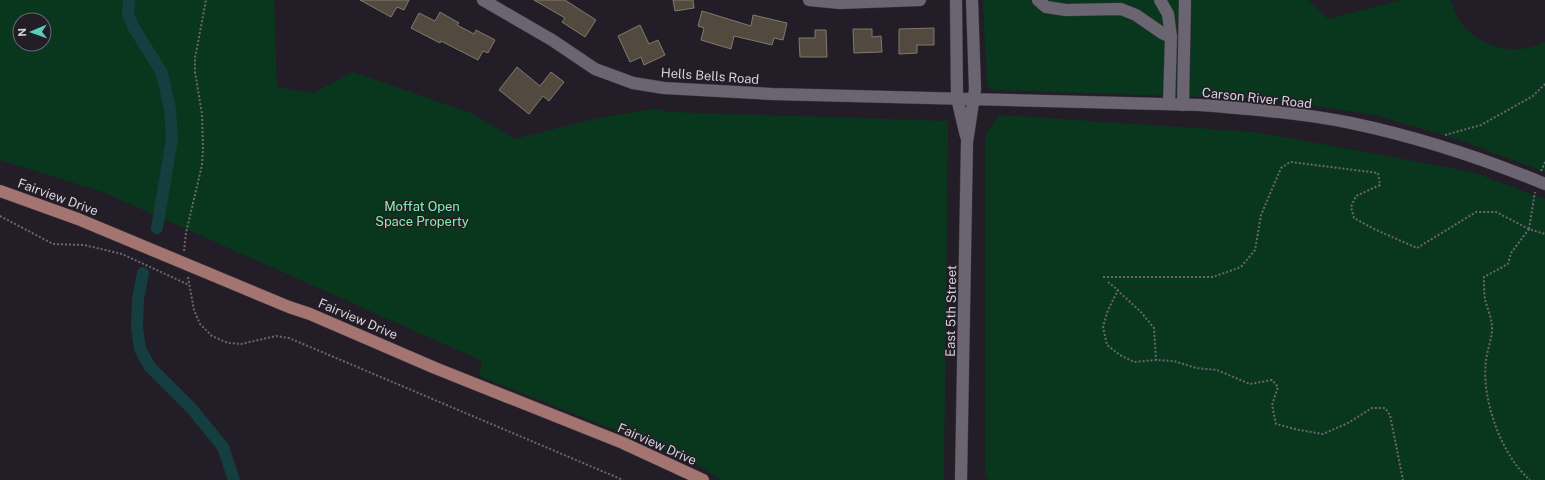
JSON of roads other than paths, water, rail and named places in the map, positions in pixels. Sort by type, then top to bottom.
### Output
[{"type":"main road","name":"Fairview Drive","points":[[0,191],[78,219],[394,349],[442,371],[624,443],[703,480]]},
{"type":"street","name":"Hells Bells Road","points":[[483,0],[552,40],[595,69],[633,83],[664,88],[772,94],[957,98]]},
{"type":"street","points":[[809,0],[840,3],[920,0]]},
{"type":"street","name":"East 5th Street","points":[[956,0],[957,98],[968,142]]},
{"type":"street","name":"East 5th Street","points":[[961,480],[968,142],[975,89],[972,0]]},
{"type":"street","points":[[1038,0],[1046,8],[1066,10],[1121,9],[1136,15],[1162,33],[1171,37]]},
{"type":"street","points":[[1160,0],[1168,14],[1171,37],[1169,104]]},
{"type":"street","points":[[1183,105],[1185,0]]},
{"type":"street","name":"Carson River Road","points":[[957,98],[1169,104],[1257,109],[1342,122],[1425,141],[1473,156],[1541,182]]},
{"type":"waterway","points":[[129,0],[128,15],[134,28],[162,73],[170,109],[172,139],[157,228]]},
{"type":"waterway","points":[[143,273],[138,299],[137,327],[140,349],[150,367],[192,409],[223,447],[234,480]]},
{"type":"park label","name":"Moffat Open Space Property","points":[[422,214]]}]
